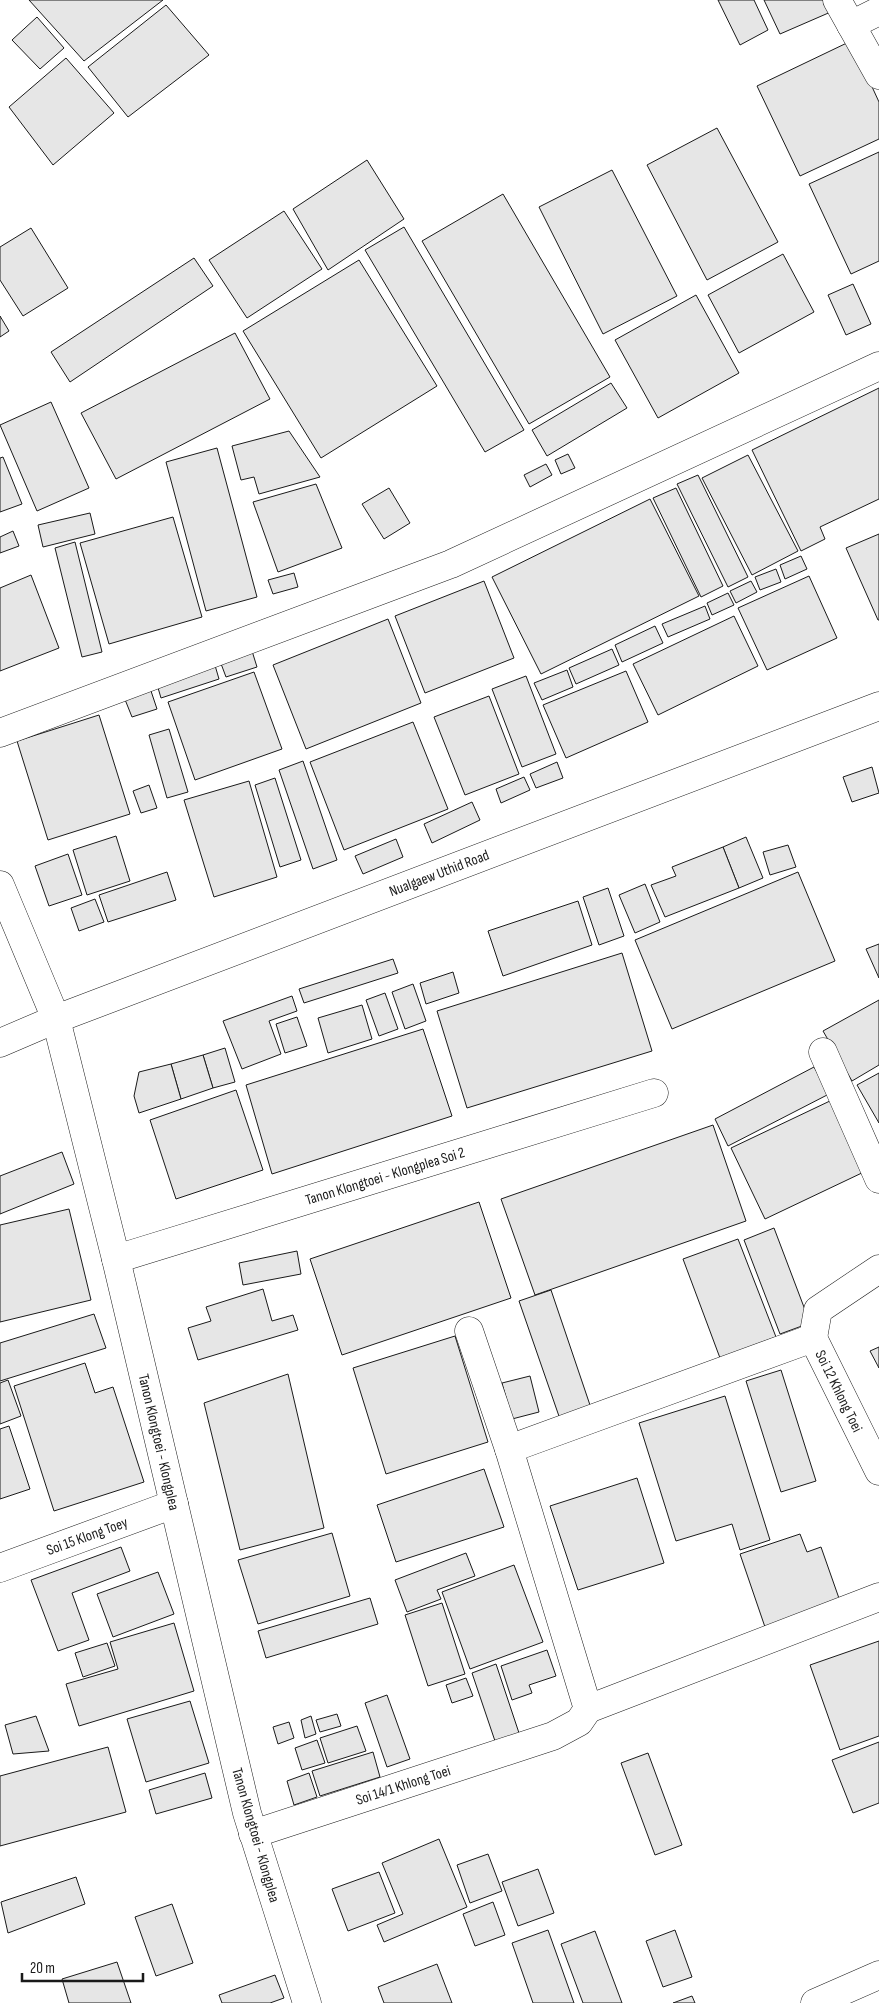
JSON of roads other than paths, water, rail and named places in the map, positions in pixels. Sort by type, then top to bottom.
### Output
[{"type":"street","points":[[837,0],[879,75]]},
{"type":"street","points":[[851,25],[879,10]]},
{"type":"street","points":[[0,733],[451,564],[879,366]]},
{"type":"street","name":"Nualgaew Uthid Road","points":[[0,1043],[56,1019],[879,706]]},
{"type":"street","name":"Tanon Klongtoei - Klongplea","points":[[0,885],[56,1019],[116,1259],[253,1834],[307,2003]]},
{"type":"street","points":[[823,1052],[879,1179]]},
{"type":"street","name":"Tanon Klongtoei - Klongplea Soi 2","points":[[116,1259],[654,1093]]},
{"type":"street","points":[[509,1449],[813,1338],[818,1310],[879,1269]]},
{"type":"street","points":[[469,1331],[509,1449],[588,1709],[879,1597]]},
{"type":"street","name":"Soi 12 Khlong Toei","points":[[813,1338],[879,1471]]},
{"type":"street","name":"Soi 15 Klong Toey","points":[[0,1568],[174,1504]]},
{"type":"street","name":"Soi 14/1 Khlong Toei","points":[[253,1834],[553,1736],[579,1722],[588,1709]]},
{"type":"street","points":[[815,2003],[879,1975]]}]
